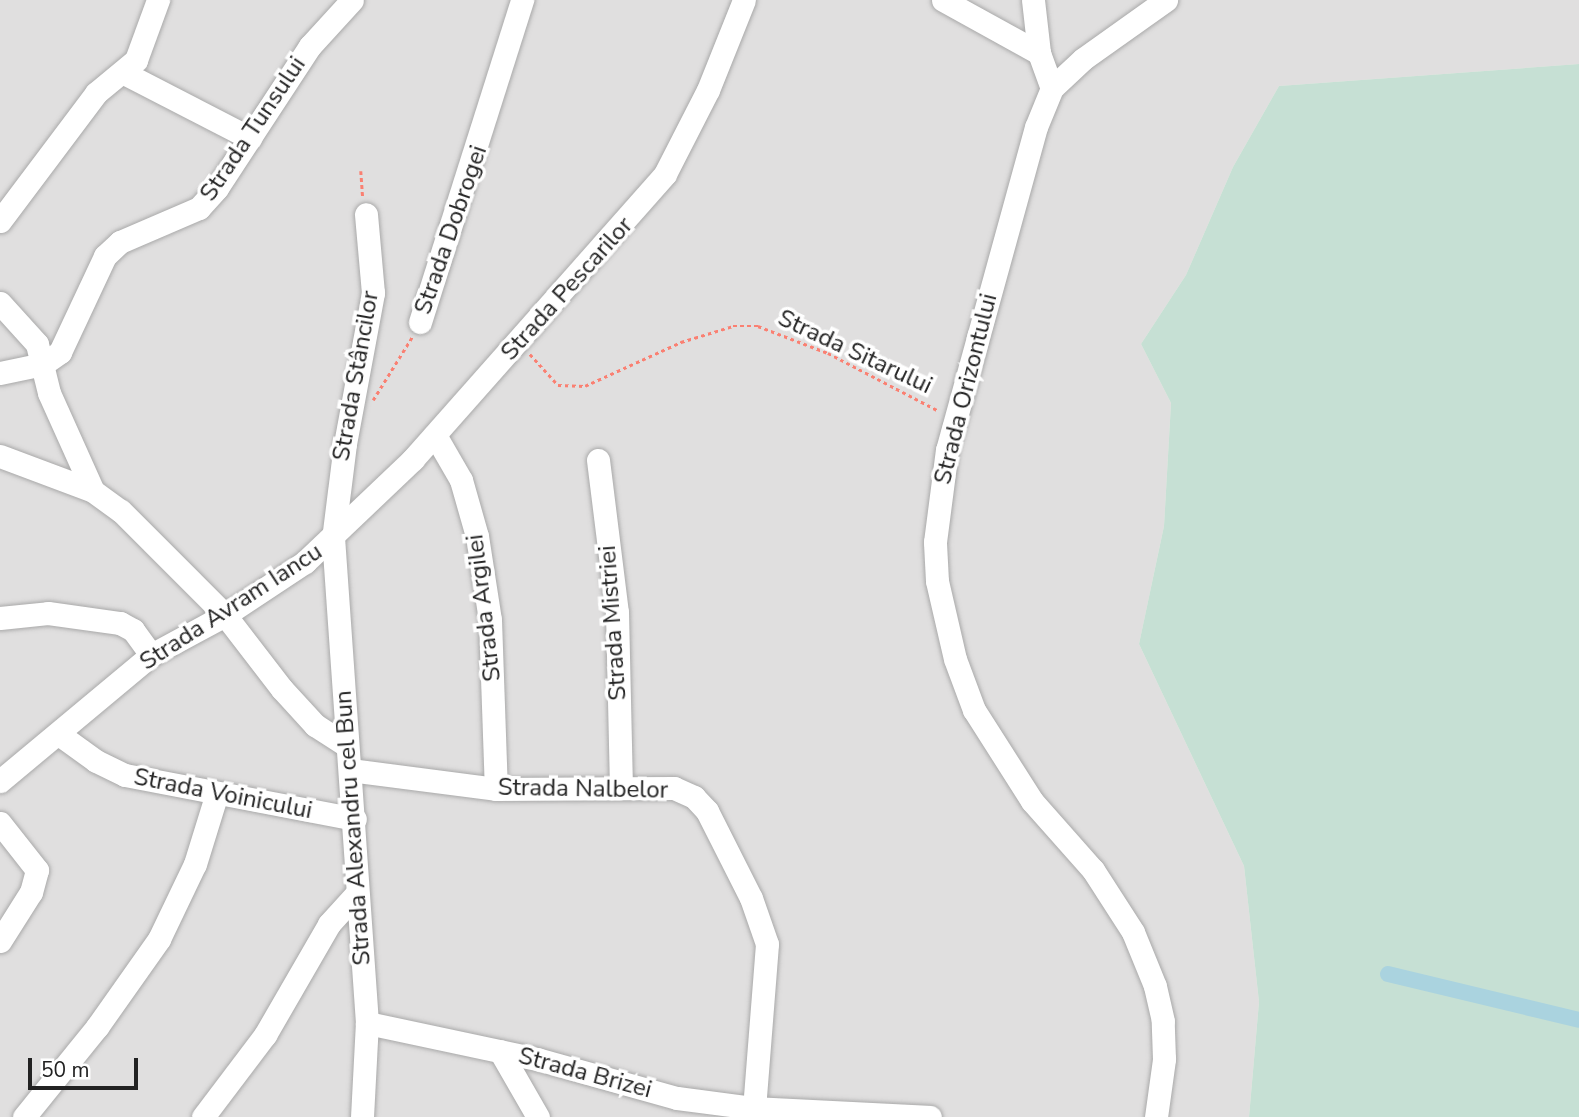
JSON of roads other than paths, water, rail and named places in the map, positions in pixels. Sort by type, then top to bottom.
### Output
[{"type":"street","points":[[0,221],[96,93],[124,72],[141,50],[158,0]]},
{"type":"street","name":"Strada Tunsului","points":[[43,364],[60,352],[70,336],[105,256],[120,242],[199,208],[250,138],[310,46],[352,0]]},
{"type":"street","name":"Strada Dobrogei","points":[[420,323],[522,0]]},
{"type":"street","name":"Strada Pescarilor","points":[[333,540],[523,339],[665,174],[708,90],[744,0]]},
{"type":"street","points":[[943,0],[1039,53]]},
{"type":"street","points":[[1033,0],[1039,53],[1052,89]]},
{"type":"street","name":"Strada Orizontului","points":[[1156,1117],[1163,1021],[1133,932],[1093,870],[1032,801],[996,750],[955,659],[937,581],[935,542],[955,420],[1036,127],[1052,89],[1083,59],[1166,0]]},
{"type":"street","points":[[124,72],[250,138]]},
{"type":"street","name":"Strada Stâncilor","points":[[333,540],[345,444],[373,293],[366,214]]},
{"type":"street","points":[[0,303],[29,332],[43,364],[49,393],[93,491]]},
{"type":"street","points":[[0,373],[43,364]]},
{"type":"street","name":"Strada Argilei","points":[[435,435],[461,480],[477,536],[490,620],[496,789]]},
{"type":"street","points":[[0,456],[93,491],[121,511],[225,615],[282,689],[315,724],[347,746]]},
{"type":"street","name":"Strada Mistriei","points":[[598,460],[617,612],[621,787]]},
{"type":"street","name":"Strada Avram Iancu","points":[[0,781],[60,735],[152,654],[225,615],[333,540]]},
{"type":"street","name":"Strada Alexandru cel Bun","points":[[333,540],[347,746],[355,819],[357,893],[367,1023],[362,1117]]},
{"type":"street","points":[[0,618],[48,613],[120,623],[133,630],[152,654]]},
{"type":"street","name":"Strada Voinicului","points":[[60,735],[96,761],[125,775],[355,819]]},
{"type":"street","name":"Strada Nalbelor","points":[[351,770],[496,789],[556,792],[621,787],[674,788],[694,797],[713,822],[761,923],[768,975],[754,1108]]},
{"type":"street","points":[[24,1117],[97,1027],[159,939],[195,864],[217,793]]},
{"type":"street","points":[[0,823],[37,870],[32,892],[0,941]]},
{"type":"street","points":[[203,1117],[265,1035],[328,924],[357,893]]},
{"type":"street","name":"Strada Brizei","points":[[367,1023],[500,1051],[677,1098],[754,1108],[930,1117]]},
{"type":"street","points":[[500,1051],[538,1117]]},
{"type":"waterway","points":[[1388,974],[1579,1020]]}]
